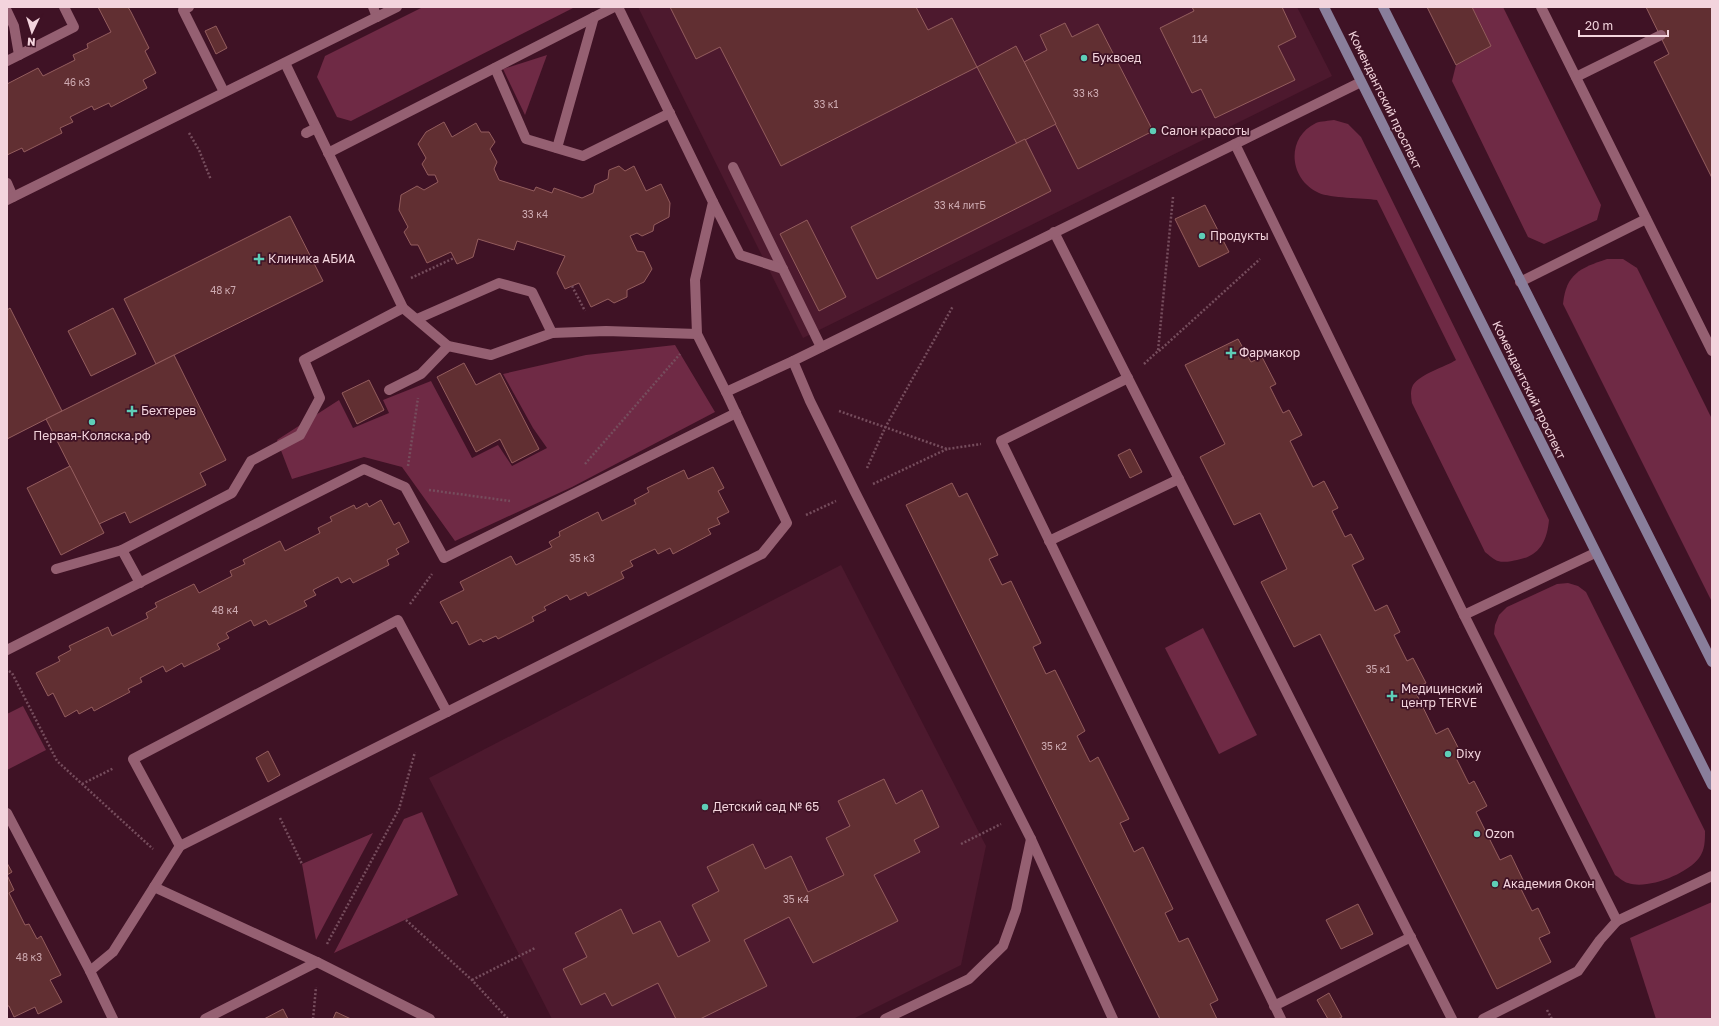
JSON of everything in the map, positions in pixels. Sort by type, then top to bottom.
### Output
[{"type":"main road","name":"Комендантский проспект","points":[[1324,7],[1712,785]]},
{"type":"main road","points":[[1383,7],[1712,662]]},
{"type":"lane","points":[[7,61],[74,27],[64,7]]},
{"type":"lane","points":[[189,7],[182,10],[224,92]]},
{"type":"lane","points":[[372,7],[377,17]]},
{"type":"lane","points":[[7,183],[10,198],[397,7]]},
{"type":"lane","points":[[328,153],[614,7]]},
{"type":"lane","points":[[618,7],[740,255],[783,269]]},
{"type":"lane","points":[[1541,7],[1711,349]]},
{"type":"lane","points":[[7,11],[14,26],[19,55]]},
{"type":"lane","points":[[557,148],[594,17]]},
{"type":"lane","points":[[1576,77],[1661,35]]},
{"type":"lane","points":[[285,63],[403,308],[448,346],[491,355],[552,333],[606,331],[697,334]]},
{"type":"lane","points":[[494,68],[526,139],[583,156],[670,113]]},
{"type":"lane","points":[[726,392],[793,361],[1361,82]]},
{"type":"lane","points":[[306,133],[316,128]]},
{"type":"lane","points":[[1235,144],[1464,615],[1617,921]]},
{"type":"lane","points":[[733,167],[821,347]]},
{"type":"lane","points":[[90,971],[113,952],[180,846],[762,554],[788,523],[697,334],[695,280],[713,202]]},
{"type":"lane","points":[[1520,282],[1646,219]]},
{"type":"lane","points":[[1054,232],[1452,1019]]},
{"type":"lane","points":[[417,319],[499,283],[532,292],[552,333]]},
{"type":"lane","points":[[56,569],[122,550],[232,493],[251,461],[300,435],[320,398],[304,360],[403,308]]},
{"type":"lane","points":[[389,390],[421,374],[448,346]]},
{"type":"lane","points":[[793,361],[810,401],[1031,839],[1113,1019]]},
{"type":"lane","points":[[1128,378],[1001,441],[1281,1019]]},
{"type":"lane","points":[[7,650],[364,470],[405,487],[444,558],[736,413]]},
{"type":"lane","points":[[1049,541],[1179,479]]},
{"type":"lane","points":[[122,550],[140,583]]},
{"type":"lane","points":[[1464,615],[1595,553]]},
{"type":"lane","points":[[180,846],[133,759],[398,620],[447,712]]},
{"type":"lane","points":[[7,813],[90,971],[113,1019]]},
{"type":"lane","points":[[885,1019],[969,979],[1003,946],[1016,910],[1031,839]]},
{"type":"lane","points":[[1483,1019],[1578,971],[1600,940],[1617,921],[1712,876]]},
{"type":"lane","points":[[154,887],[317,962],[430,1019]]},
{"type":"lane","points":[[1274,1006],[1411,937]]},
{"type":"lane","points":[[205,1019],[317,962]]},
{"type":"path","points":[[188,130],[199,150],[211,180]]},
{"type":"path","points":[[1158,351],[1176,173]]},
{"type":"path","points":[[393,287],[454,258]]},
{"type":"path","points":[[1128,378],[1260,259]]},
{"type":"path","points":[[856,492],[885,428],[972,273]]},
{"type":"path","points":[[572,286],[579,300]]},
{"type":"path","points":[[584,465],[697,334]]},
{"type":"path","points":[[421,374],[405,487],[511,501]]},
{"type":"path","points":[[810,401],[947,449],[1001,441]]},
{"type":"path","points":[[398,620],[444,558]]},
{"type":"path","points":[[7,669],[12,673],[56,761],[169,863]]},
{"type":"path","points":[[313,1019],[317,962],[399,808],[424,724]]},
{"type":"path","points":[[82,784],[133,759]]},
{"type":"path","points":[[272,801],[302,864]]},
{"type":"path","points":[[961,844],[1019,816]]},
{"type":"path","points":[[406,920],[472,980],[508,1019]]},
{"type":"path","points":[[472,980],[535,948]]},
{"type":"shaded area","points":[[423,7],[575,7],[351,121],[337,117],[317,77],[325,56]]},
{"type":"shaded area","points":[[638,7],[1297,7],[1332,76],[803,338]]},
{"type":"shaded area","points":[[1472,7],[1503,7],[1601,205],[1597,220],[1544,244],[1528,237],[1452,81],[1456,65],[1491,46]]},
{"type":"shaded area","points":[[547,55],[525,115],[503,69]]},
{"type":"shaded area","points":[[1334,120],[1348,124],[1361,137],[1549,520],[1546,535],[1541,546],[1537,551],[1525,558],[1500,562],[1485,552],[1412,403],[1411,390],[1416,381],[1421,377],[1456,360],[1377,200],[1324,195],[1309,187],[1302,179],[1297,169],[1295,148],[1299,138],[1306,130],[1316,123]]},
{"type":"shaded area","points":[[1607,259],[1623,259],[1637,268],[1712,419],[1712,602],[1563,304],[1567,286],[1571,279],[1582,269]]},
{"type":"shaded area","points":[[675,345],[715,412],[572,487],[455,541],[402,467],[364,457],[292,479],[277,440],[339,400],[353,428],[389,413],[383,400],[431,381],[472,458],[498,445],[512,466],[547,448],[533,428],[503,374],[586,355]]},
{"type":"shaded area","name":"Детский сад № 65","points":[[841,565],[986,846],[961,965],[853,1019],[552,1019],[429,778]]},
{"type":"shaded area","points":[[1568,583],[1578,586],[1586,592],[1705,831],[1704,849],[1699,858],[1686,870],[1666,879],[1636,885],[1623,881],[1615,875],[1494,634],[1495,625],[1499,615],[1507,607],[1557,584]]},
{"type":"shaded area","points":[[1203,628],[1257,735],[1219,754],[1165,648]]},
{"type":"shaded area","points":[[23,706],[46,750],[7,770],[7,714]]},
{"type":"shaded area","points":[[422,812],[458,895],[334,953],[404,819]]},
{"type":"shaded area","points":[[373,833],[316,940],[302,864]]},
{"type":"shaded area","points":[[1712,902],[1712,1019],[1656,1019],[1630,938]]},
{"type":"building","points":[[98,7],[128,7],[149,48],[145,51],[156,73],[143,80],[147,88],[111,107],[109,103],[94,110],[92,106],[70,117],[73,122],[60,128],[62,133],[24,152],[22,148],[7,155],[7,84],[38,68],[43,76],[75,60],[73,55],[88,48],[87,44],[111,32]]},
{"type":"building","points":[[670,7],[916,7],[928,30],[952,18],[977,67],[781,166],[720,47],[696,59]]},
{"type":"building","points":[[1192,7],[1282,7],[1296,37],[1278,46],[1295,80],[1215,118],[1201,89],[1192,93],[1160,28],[1194,11]]},
{"type":"building","points":[[1427,7],[1472,7],[1491,46],[1456,65]]},
{"type":"building","points":[[1646,7],[1712,7],[1712,178],[1654,62],[1669,54]]},
{"type":"building","points":[[1065,23],[1072,37],[1098,24],[1153,131],[1078,169],[1024,62],[1047,50],[1040,35]]},
{"type":"building","points":[[216,26],[227,48],[216,54],[205,31]]},
{"type":"building","points":[[1016,46],[1056,124],[1017,144],[977,67]]},
{"type":"building","points":[[444,122],[452,137],[476,123],[481,132],[489,132],[495,142],[490,149],[497,162],[494,169],[499,180],[534,191],[536,187],[552,193],[554,188],[582,198],[593,193],[595,185],[608,179],[609,170],[619,166],[625,171],[634,166],[646,191],[661,184],[670,203],[669,217],[654,225],[653,231],[642,236],[637,233],[630,236],[637,251],[644,252],[652,269],[644,282],[627,290],[627,297],[614,303],[608,299],[591,307],[579,283],[565,289],[557,273],[565,256],[517,241],[514,250],[478,239],[473,257],[457,264],[451,252],[427,263],[418,245],[411,245],[404,232],[408,227],[399,210],[401,195],[417,186],[424,190],[438,182],[435,175],[428,175],[422,164],[426,158],[418,144],[426,132]]},
{"type":"building","points":[[1025,139],[1051,191],[877,279],[851,227]]},
{"type":"building","name":"Продукты","points":[[1205,205],[1229,252],[1199,267],[1175,219]]},
{"type":"building","points":[[290,216],[323,281],[156,364],[124,299]]},
{"type":"building","points":[[807,220],[846,297],[819,311],[780,234]]},
{"type":"building","points":[[10,308],[62,411],[7,439],[7,310]]},
{"type":"building","points":[[113,308],[136,354],[91,376],[68,331]]},
{"type":"building","points":[[1238,339],[1251,362],[1262,357],[1276,384],[1270,387],[1283,413],[1289,410],[1302,435],[1290,441],[1313,487],[1324,481],[1338,508],[1332,511],[1345,537],[1351,534],[1364,559],[1352,565],[1375,611],[1387,605],[1400,632],[1394,635],[1407,661],[1413,658],[1426,683],[1414,689],[1436,734],[1448,728],[1462,755],[1456,758],[1469,784],[1474,781],[1487,806],[1476,812],[1500,860],[1511,855],[1524,882],[1519,885],[1532,911],[1538,908],[1550,933],[1539,938],[1551,962],[1497,989],[1320,634],[1294,647],[1261,582],[1287,569],[1260,513],[1234,525],[1200,457],[1225,444],[1185,365]]},
{"type":"building","points":[[174,355],[226,460],[200,473],[206,485],[130,523],[125,512],[99,524],[46,419]]},
{"type":"building","points":[[464,363],[476,385],[500,373],[539,449],[512,463],[500,439],[476,452],[437,377]]},
{"type":"building","points":[[369,380],[384,410],[357,424],[342,393]]},
{"type":"building","points":[[1130,449],[1142,472],[1130,478],[1118,455]]},
{"type":"building","points":[[70,466],[104,533],[61,555],[27,488]]},
{"type":"building","points":[[713,467],[724,488],[718,491],[729,512],[717,518],[720,524],[708,529],[711,534],[673,554],[670,548],[658,554],[655,549],[630,561],[633,566],[621,572],[624,578],[588,596],[586,592],[570,600],[567,595],[544,607],[546,610],[532,617],[534,621],[498,639],[496,636],[483,642],[481,639],[469,645],[457,621],[452,624],[440,602],[464,590],[460,582],[511,556],[516,565],[552,547],[549,542],[560,536],[559,532],[598,512],[602,521],[636,504],[634,500],[649,492],[647,488],[684,470],[688,479]]},
{"type":"building","points":[[952,483],[959,497],[967,493],[998,555],[989,559],[1002,585],[1011,581],[1041,643],[1033,647],[1046,674],[1055,670],[1085,731],[1077,736],[1090,762],[1098,757],[1129,819],[1120,823],[1134,852],[1143,847],[1173,909],[1165,913],[1179,942],[1188,938],[1218,1000],[1210,1004],[1217,1019],[1160,1019],[906,505]]},
{"type":"building","points":[[381,500],[394,525],[399,522],[409,542],[396,549],[399,554],[387,560],[389,565],[353,583],[350,578],[341,583],[338,577],[313,590],[316,595],[304,601],[307,606],[269,625],[266,620],[254,626],[251,620],[226,633],[229,638],[217,644],[220,649],[184,667],[182,663],[166,672],[163,666],[140,678],[142,682],[128,689],[130,692],[94,711],[92,707],[79,714],[77,710],[65,717],[53,693],[48,696],[36,673],[60,661],[58,657],[71,650],[69,646],[108,627],[112,636],[148,618],[146,613],[157,607],[155,603],[194,584],[199,593],[232,576],[230,571],[245,564],[243,560],[280,541],[285,551],[320,533],[318,528],[332,521],[330,517],[354,505],[356,509],[367,503],[369,507]]},
{"type":"building","points":[[268,751],[280,775],[268,782],[256,758]]},
{"type":"building","points":[[884,779],[896,804],[922,790],[939,827],[914,840],[920,852],[874,875],[898,921],[813,963],[789,917],[744,940],[767,986],[700,1019],[676,1019],[658,983],[612,1006],[605,993],[581,1005],[563,969],[587,957],[575,933],[621,909],[633,934],[660,921],[678,957],[710,941],[692,905],[719,891],[707,867],[753,844],[765,869],[791,856],[808,892],[844,875],[826,838],[850,826],[838,801]]},
{"type":"building","points":[[7,863],[12,872],[7,875]]},
{"type":"building","points":[[7,875],[14,890],[9,893],[25,925],[29,924],[37,939],[41,936],[61,975],[50,980],[62,1002],[38,1014],[35,1007],[14,1017],[9,1006],[7,1006]]},
{"type":"building","points":[[1358,904],[1373,934],[1341,949],[1326,920]]},
{"type":"building","points":[[1329,993],[1342,1017],[1338,1019],[1328,1019],[1317,1000]]},
{"type":"building","points":[[283,1009],[288,1019],[264,1019]]},
{"type":"building","points":[[336,1012],[351,1019],[333,1019]]},
{"type":"place","name":"Буквоед","points":[[1084,58]]},
{"type":"place","name":"Салон красоты","points":[[1153,131]]},
{"type":"place","name":"Продукты","points":[[1202,236]]},
{"type":"place","name":"Клиника АБИА","points":[[259,259]]},
{"type":"place","name":"Фармакор","points":[[1231,353]]},
{"type":"place","name":"Бехтерев","points":[[132,411]]},
{"type":"place","name":"Первая-Коляска.рф","points":[[92,422]]},
{"type":"place","name":"Медицинский центр TERVE","points":[[1392,696]]},
{"type":"place","name":"Dixy","points":[[1448,754]]},
{"type":"place","name":"Детский сад № 65","points":[[705,807]]},
{"type":"place","name":"Ozon","points":[[1477,834]]},
{"type":"place","name":"Академия Окон","points":[[1495,884]]}]
